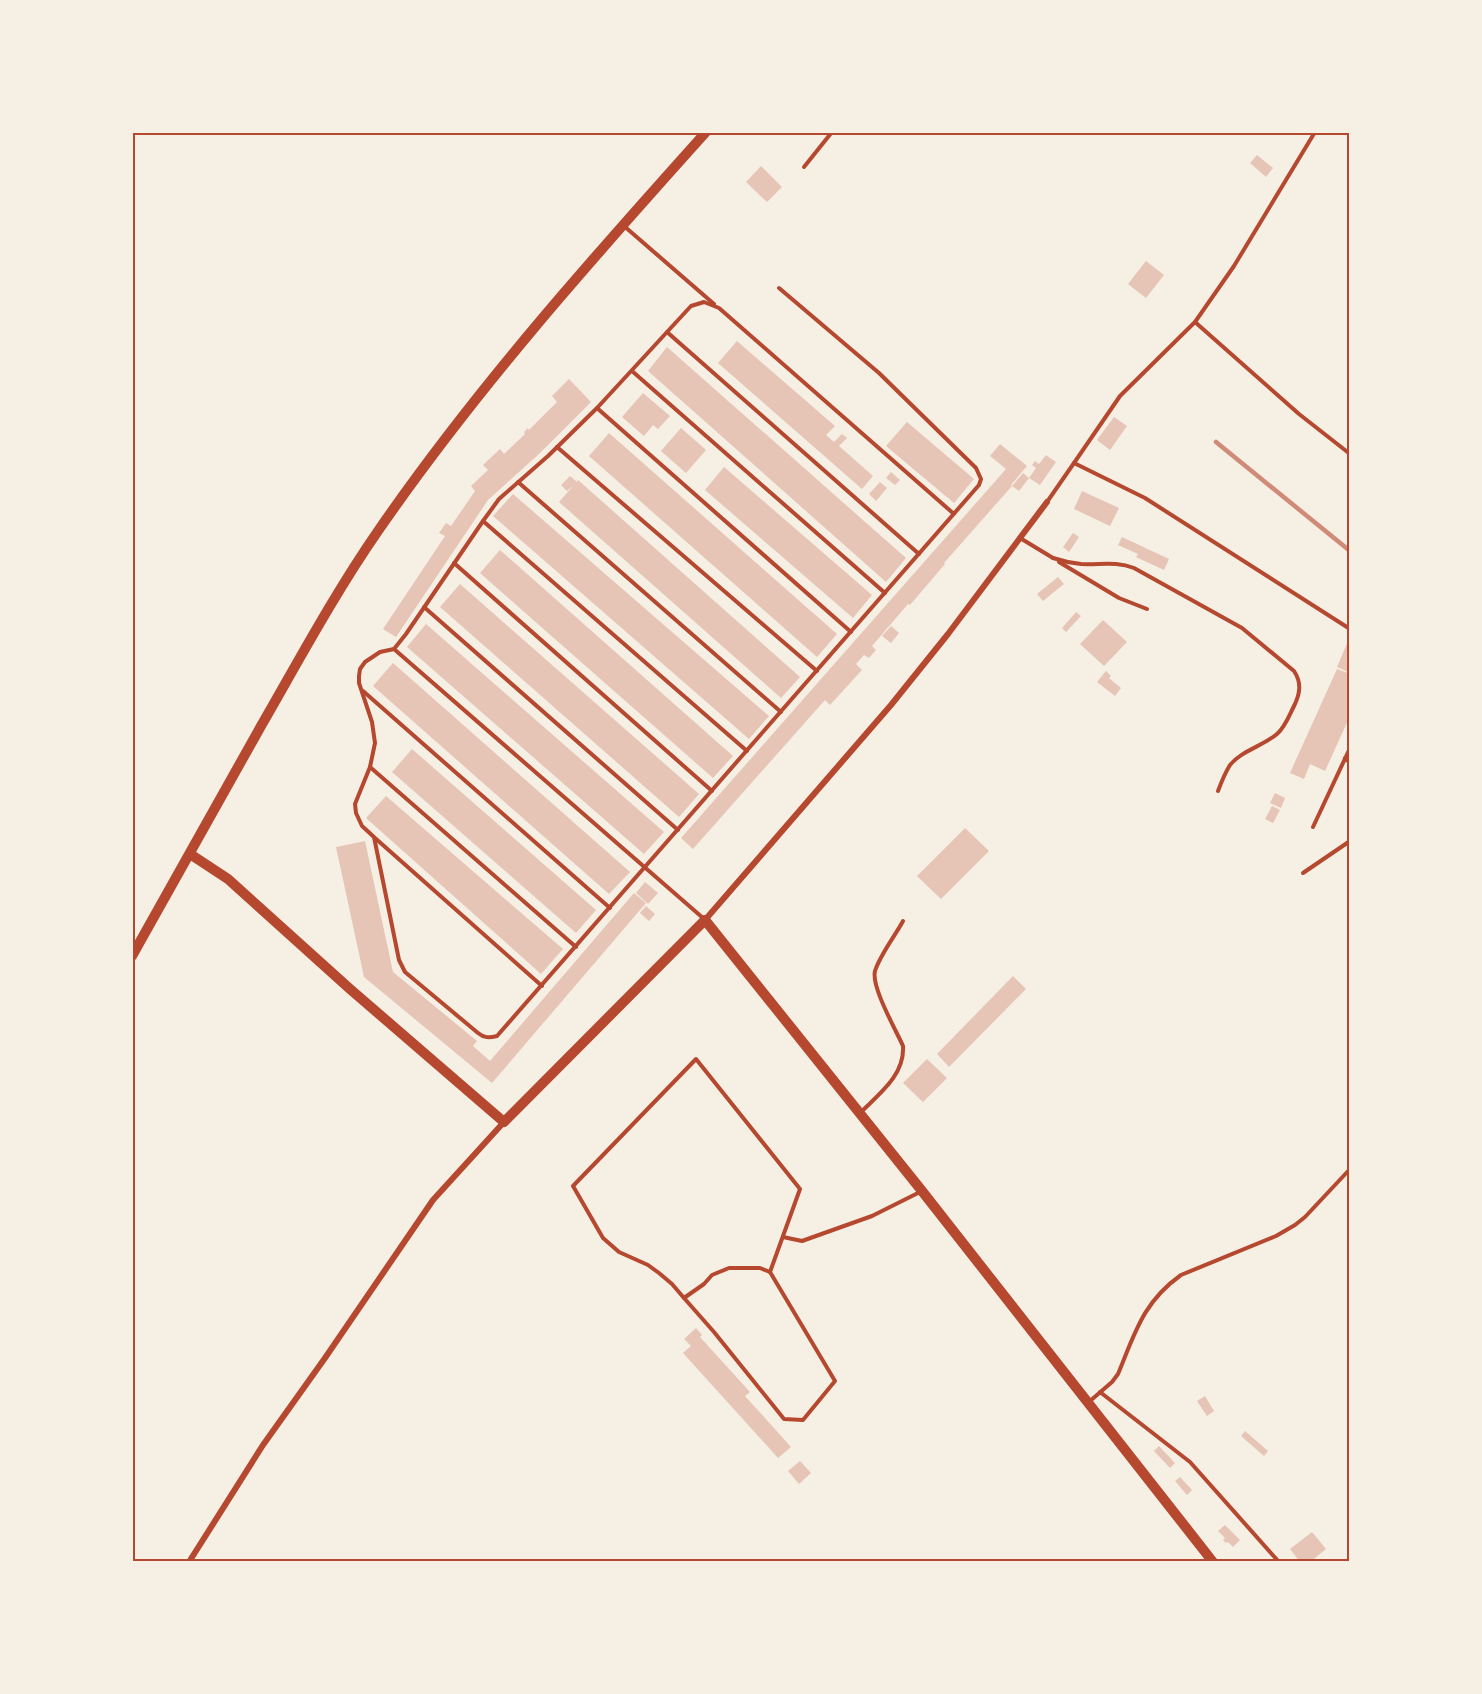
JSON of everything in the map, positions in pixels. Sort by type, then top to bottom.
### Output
[{"type":"street","points":[[132,956],[322,618],[378,530],[418,474],[517,348],[590,261],[706,132]]},
{"type":"street","points":[[189,1562],[263,1445],[433,1200],[504,1122],[705,920],[891,705],[948,634],[1047,502]]},
{"type":"street","points":[[190,854],[228,879],[350,989],[504,1122]]},
{"type":"street","points":[[705,920],[922,1191],[1213,1562]]},
{"type":"lane","points":[[804,167],[832,132]]},
{"type":"lane","points":[[1047,502],[1120,396],[1195,322],[1234,266],[1315,132]]},
{"type":"lane","points":[[622,225],[954,514]]},
{"type":"lane","points":[[374,837],[399,960],[405,972],[478,1033],[489,1037],[497,1036],[980,485],[981,479],[976,468],[879,373],[779,288]]},
{"type":"lane","points":[[542,986],[362,826],[355,804],[370,767],[375,743],[359,676],[360,669],[380,652],[394,648],[406,634],[499,498],[597,408],[691,306],[704,302],[719,308]]},
{"type":"lane","points":[[1195,322],[1299,414],[1350,454]]},
{"type":"lane","points":[[667,332],[919,554]]},
{"type":"lane","points":[[632,371],[885,593]]},
{"type":"lane","points":[[597,408],[851,632]]},
{"type":"lane","points":[[557,447],[817,671]]},
{"type":"lane","points":[[1074,463],[1145,498],[1350,629]]},
{"type":"lane","points":[[518,482],[781,712]]},
{"type":"lane","points":[[483,521],[747,751]]},
{"type":"lane","points":[[1020,538],[1119,598],[1147,609]]},
{"type":"lane","points":[[1053,558],[1082,564],[1114,563],[1134,568],[1242,628],[1294,671],[1299,678],[1300,688],[1297,699],[1283,729],[1230,765],[1218,791]]},
{"type":"lane","points":[[454,563],[712,791]]},
{"type":"lane","points":[[424,608],[678,830]]},
{"type":"lane","points":[[394,648],[705,920]]},
{"type":"lane","points":[[362,690],[610,908]]},
{"type":"lane","points":[[1313,827],[1350,748]]},
{"type":"lane","points":[[1345,758],[1350,763]]},
{"type":"lane","points":[[370,767],[576,946]]},
{"type":"lane","points":[[1303,873],[1350,841]]},
{"type":"lane","points":[[860,1113],[895,1076],[904,1056],[903,1046],[878,990],[875,973],[903,921]]},
{"type":"lane","points":[[684,1298],[704,1284],[712,1275],[729,1268],[760,1268],[770,1272],[835,1382],[804,1420],[784,1419],[672,1284],[648,1265],[619,1252],[603,1238],[573,1186],[696,1059],[800,1189],[770,1272]]},
{"type":"lane","points":[[1088,1403],[1118,1374],[1145,1312],[1157,1295],[1169,1284],[1181,1275],[1295,1226],[1350,1169]]},
{"type":"lane","points":[[783,1237],[802,1240],[872,1216],[922,1191]]},
{"type":"lane","points":[[1101,1392],[1190,1462],[1279,1562]]},
{"type":"building","points":[[1257,155],[1273,168],[1266,177],[1250,163]]},
{"type":"building","points":[[761,166],[782,187],[767,202],[746,182]]},
{"type":"building","points":[[1146,261],[1164,275],[1146,298],[1128,284]]},
{"type":"building","points":[[737,341],[835,426],[826,435],[834,442],[842,434],[847,438],[839,446],[873,476],[862,489],[718,363]]},
{"type":"building","points":[[667,347],[906,558],[886,582],[648,371]]},
{"type":"building","points":[[569,379],[591,402],[488,500],[396,637],[383,629],[445,536],[439,533],[446,523],[451,526],[475,491],[471,486],[488,470],[483,465],[500,449],[504,454],[557,402],[552,396]]},
{"type":"building","points":[[643,393],[670,416],[658,429],[653,425],[644,436],[622,417]]},
{"type":"building","points":[[1114,417],[1127,426],[1110,450],[1097,440]]},
{"type":"building","points":[[907,422],[974,479],[954,503],[886,446]]},
{"type":"building","points":[[681,428],[706,450],[686,473],[661,451]]},
{"type":"building","points":[[609,433],[837,634],[817,657],[589,456]]},
{"type":"building","points":[[1000,444],[1027,466],[1012,486],[872,646],[876,650],[869,658],[864,655],[856,664],[862,670],[830,705],[825,700],[693,849],[681,838],[1006,469],[990,456]]},
{"type":"building","points":[[1046,455],[1056,462],[1040,485],[1029,478],[1036,468],[1032,465],[1035,461],[1039,464]]},
{"type":"building","points":[[724,467],[872,595],[853,618],[705,490]]},
{"type":"building","points":[[891,472],[900,480],[895,485],[886,478]]},
{"type":"building","points":[[1023,473],[1029,478],[1019,491],[1012,486]]},
{"type":"building","points":[[570,476],[577,482],[578,480],[800,677],[781,698],[559,502],[573,486],[567,491],[561,485]]},
{"type":"building","points":[[880,482],[887,488],[876,501],[869,494]]},
{"type":"building","points":[[1082,491],[1119,508],[1110,526],[1074,509]]},
{"type":"building","points":[[513,494],[769,716],[749,739],[493,516]]},
{"type":"building","points":[[1073,533],[1079,537],[1069,552],[1063,547]]},
{"type":"building","points":[[1122,537],[1169,559],[1164,570],[1136,557],[1138,554],[1118,545]]},
{"type":"building","points":[[500,550],[733,756],[713,778],[480,573]]},
{"type":"building","points":[[1058,577],[1064,584],[1043,601],[1037,594]]},
{"type":"building","points":[[460,584],[699,794],[679,817],[440,607]]},
{"type":"building","points":[[1076,612],[1081,616],[1066,632],[1062,628]]},
{"type":"building","points":[[1103,620],[1127,642],[1104,666],[1080,644]]},
{"type":"building","points":[[426,624],[664,832],[644,854],[407,647]]},
{"type":"building","points":[[891,626],[899,633],[891,643],[882,636]]},
{"type":"building","points":[[1348,641],[1350,642],[1350,673],[1337,667]]},
{"type":"building","points":[[393,663],[630,872],[609,894],[373,686]]},
{"type":"building","points":[[1337,669],[1350,674],[1350,716],[1325,771],[1310,764],[1304,779],[1290,773]]},
{"type":"building","points":[[1106,671],[1111,676],[1109,678],[1121,688],[1115,696],[1097,682]]},
{"type":"building","points":[[412,749],[596,910],[576,933],[392,772]]},
{"type":"building","points":[[1275,793],[1285,798],[1281,808],[1270,803]]},
{"type":"building","points":[[386,796],[563,949],[541,974],[366,818]]},
{"type":"building","points":[[1272,806],[1280,810],[1273,823],[1265,819]]},
{"type":"building","points":[[965,828],[989,851],[941,899],[917,876]]},
{"type":"building","points":[[365,841],[393,972],[477,1041],[473,1046],[490,1061],[634,893],[646,903],[492,1083],[364,977],[336,847]]},
{"type":"building","points":[[645,882],[658,893],[648,904],[636,893]]},
{"type":"building","points":[[646,906],[655,914],[649,921],[640,913]]},
{"type":"building","points":[[1013,976],[1026,989],[949,1067],[937,1054]]},
{"type":"building","points":[[927,1059],[947,1078],[923,1102],[903,1083]]},
{"type":"building","points":[[696,1328],[702,1335],[700,1337],[750,1392],[745,1396],[791,1447],[778,1458],[683,1353],[691,1346],[684,1339]]},
{"type":"building","points":[[1205,1396],[1214,1411],[1207,1416],[1197,1401]]},
{"type":"building","points":[[1245,1431],[1268,1451],[1264,1456],[1241,1436]]},
{"type":"building","points":[[1159,1446],[1175,1463],[1170,1468],[1154,1451]]},
{"type":"building","points":[[800,1461],[811,1473],[799,1484],[788,1471]]},
{"type":"building","points":[[1180,1477],[1192,1490],[1187,1495],[1175,1481]]},
{"type":"building","points":[[1225,1525],[1240,1540],[1233,1547],[1223,1540],[1225,1538],[1218,1531]]},
{"type":"building","points":[[1312,1532],[1326,1549],[1310,1562],[1300,1562],[1290,1549]]},
{"type":"railway","points":[[1216,442],[1350,551]]}]
